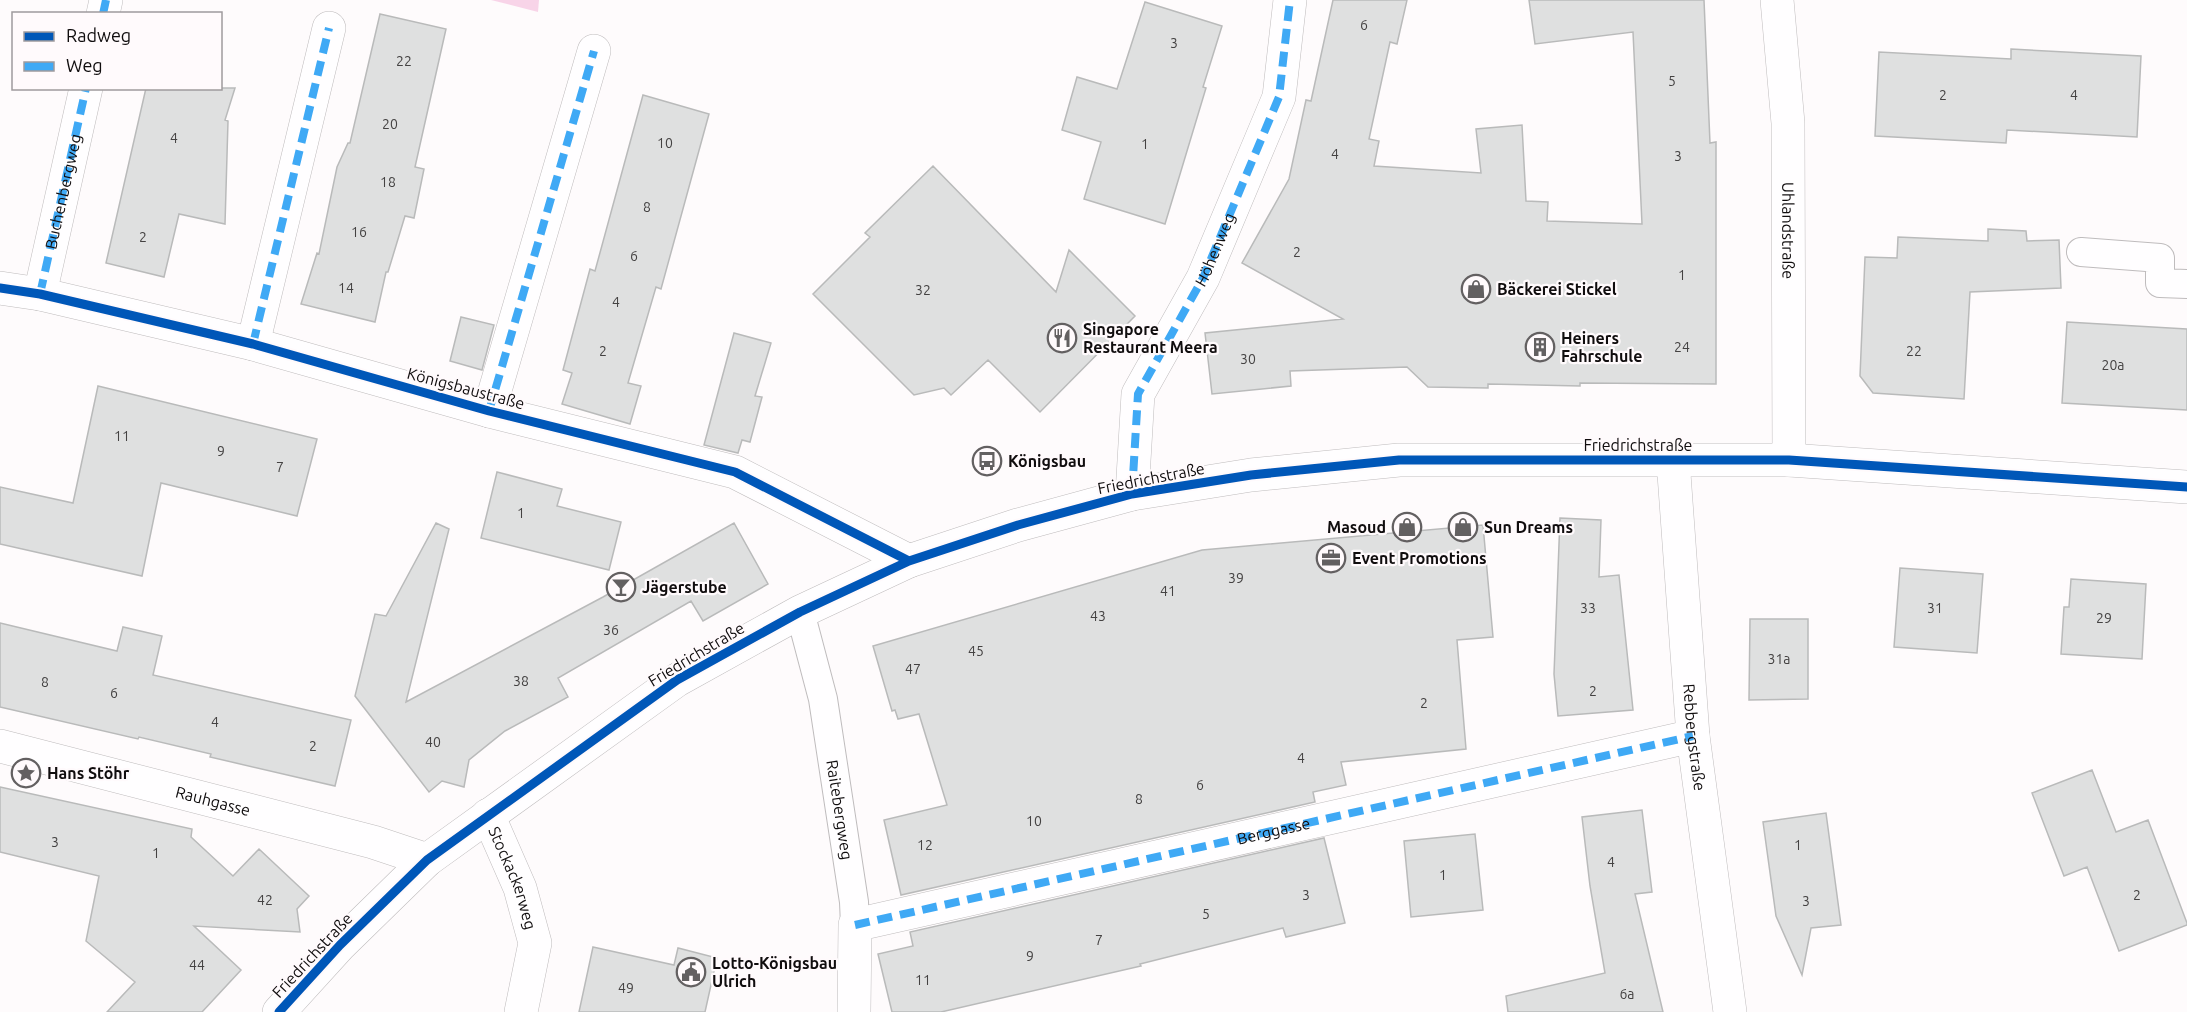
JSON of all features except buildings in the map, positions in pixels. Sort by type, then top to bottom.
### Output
[{"type":"street","name":"Höhenweg","points":[[1132,494],[1138,394],[1203,278],[1279,97],[1290,0]]},
{"type":"street","name":"Uhlandstraße","points":[[1777,0],[1788,123],[1789,460]]},
{"type":"street","points":[[253,344],[329,28]]},
{"type":"street","name":"Königsbaustraße","points":[[489,411],[594,51]]},
{"type":"street","name":"Buchenbergweg","points":[[40,294],[86,90]]},
{"type":"street","name":"Königsbaustraße","points":[[0,288],[40,294],[253,344],[489,411],[735,472],[909,561]]},
{"type":"street","name":"Friedrichstraße","points":[[279,1012],[340,945],[427,860],[677,680],[800,612],[909,561],[1018,525],[1132,494],[1251,475],[1399,460],[1789,460],[2187,487]]},
{"type":"street","name":"Rebbergstraße","points":[[1673,460],[1692,736],[1730,1012]]},
{"type":"street","name":"Berggasse","points":[[855,925],[1692,736]]},
{"type":"street","name":"Rauhgasse","points":[[0,746],[374,842],[427,860]]},
{"type":"street","name":"Stockackerweg","points":[[488,814],[520,888],[535,943],[521,1012]]},
{"type":"street","name":"Raitebergweg","points":[[854,1012],[855,925]]},
{"type":"lane","points":[[2081,252],[2160,258],[2160,283],[2187,284]]},
{"type":"lane","name":"Raitebergweg","points":[[800,612],[824,699],[854,902],[855,925]]},
{"type":"shaded area","points":[[491,0],[539,0],[538,12]]},
{"type":"marked path","points":[[103,12],[106,0]]},
{"type":"marked path","points":[[1132,494],[1138,394],[1203,278],[1279,97],[1290,0]]},
{"type":"marked path","points":[[253,344],[329,28]]},
{"type":"marked path","points":[[489,411],[594,51]]},
{"type":"marked path","points":[[40,294],[86,90]]},
{"type":"marked path","points":[[855,925],[1693,736]]},
{"type":"cycle path","points":[[0,288],[40,294],[253,344],[489,411],[735,472],[909,561]]},
{"type":"cycle path","points":[[279,1012],[340,945],[427,860],[677,680],[800,612],[909,561],[1018,525],[1132,494],[1251,475],[1399,460],[1789,460],[2187,487]]},
{"type":"place","name":"Bäckerei Stickel","points":[[1476,289]]},
{"type":"place","name":"Singapore Restaurant Meera","points":[[1062,338]]},
{"type":"place","name":"Heiners Fahrschule","points":[[1540,347]]},
{"type":"place","name":"Königsbau","points":[[987,461]]},
{"type":"place","name":"Masoud","points":[[1407,527]]},
{"type":"place","name":"Sun Dreams","points":[[1463,527]]},
{"type":"place","name":"Event Promotions","points":[[1331,558]]},
{"type":"place","name":"Jägerstube","points":[[621,587]]},
{"type":"place","name":"Hans Stöhr","points":[[26,773]]},
{"type":"place","name":"Lotto-Königsbau Ulrich","points":[[691,972]]}]
